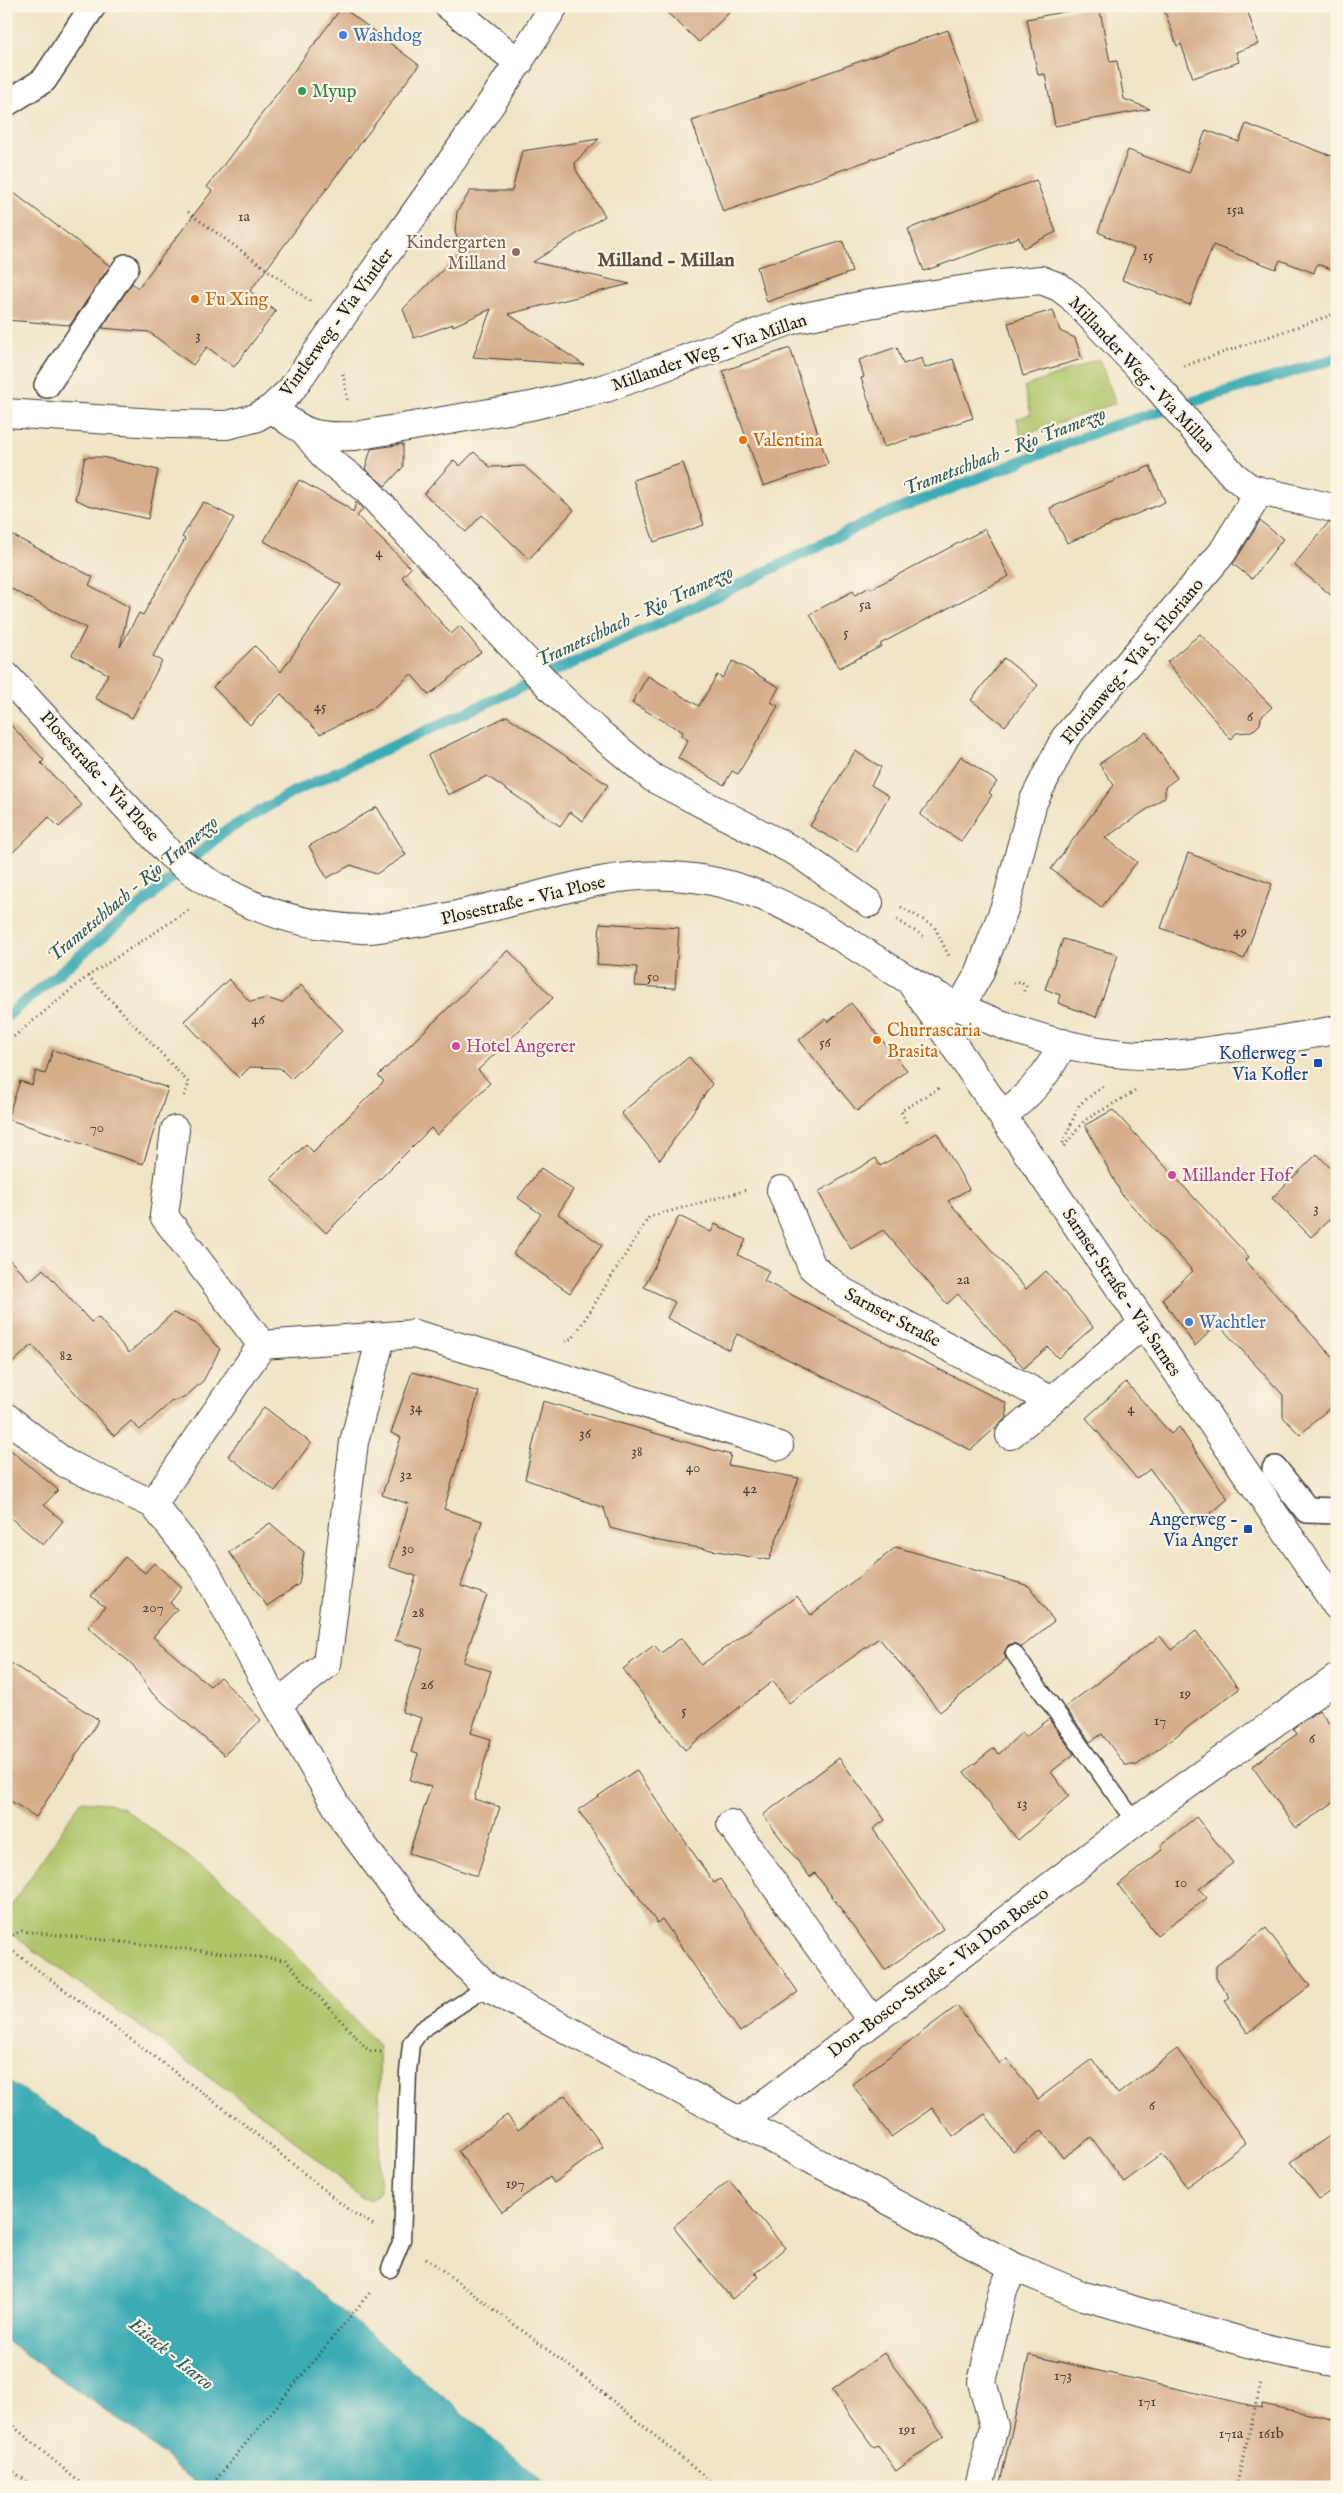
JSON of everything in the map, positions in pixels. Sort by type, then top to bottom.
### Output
[{"type":"street","points":[[6,104],[44,80],[93,6]]},
{"type":"street","name":"Vintlerweg - Via Vintler","points":[[272,408],[291,390],[519,63],[554,6]]},
{"type":"street","points":[[452,7],[519,63]]},
{"type":"street","points":[[47,385],[126,267]]},
{"type":"street","name":"Millander Weg - Via Millan","points":[[272,408],[306,433],[327,437],[355,436],[531,406],[606,388],[795,319],[869,304],[1022,281],[1041,280],[1059,287],[1071,296],[1151,379],[1233,475],[1248,487],[1337,509]]},
{"type":"street","points":[[6,412],[169,424],[227,425],[255,418],[272,408]]},
{"type":"street","points":[[306,433],[326,458],[367,490],[521,657],[593,728],[653,778],[798,853],[869,903]]},
{"type":"street","name":"Florianweg - Via S. Floriano","points":[[960,1007],[979,974],[1006,904],[1033,802],[1065,738],[1222,553],[1260,491]]},
{"type":"street","name":"Plosestraße - Via Plose","points":[[6,676],[170,854],[209,884],[259,909],[301,922],[364,930],[432,922],[600,880],[671,876],[727,882],[775,901],[826,926],[907,977],[960,1007],[1026,1033],[1063,1044],[1136,1054],[1184,1054],[1337,1030]]},
{"type":"street","name":"Sarnser Straße - Via Sarnes","points":[[907,977],[1337,1606]]},
{"type":"street","points":[[1002,1115],[1017,1105],[1051,1068],[1063,1044]]},
{"type":"street","points":[[175,1130],[164,1216],[262,1345]]},
{"type":"street","name":"Sarnser Straße","points":[[782,1190],[812,1267],[843,1292],[1050,1400]]},
{"type":"street","points":[[1010,1435],[1143,1324]]},
{"type":"street","points":[[262,1345],[414,1334],[514,1362],[779,1446]]},
{"type":"street","points":[[277,1704],[327,1664],[354,1442],[381,1337]]},
{"type":"street","points":[[153,1504],[262,1345]]},
{"type":"street","points":[[6,1417],[65,1463],[153,1504],[205,1570],[277,1704],[345,1821],[405,1902],[487,1987],[1014,2267],[1084,2296],[1272,2350],[1337,2363]]},
{"type":"street","points":[[1276,1469],[1306,1510],[1337,1512]]},
{"type":"street","name":"Don-Bosco-Straße - Via Don Bosco","points":[[741,2122],[1134,1822],[1337,1678]]},
{"type":"street","points":[[731,1824],[872,2021]]},
{"type":"street","points":[[979,2487],[994,2426],[982,2382],[1003,2290],[1014,2267]]},
{"type":"lane","points":[[1014,1653],[1134,1822]]},
{"type":"lane","points":[[390,2269],[402,2240],[408,2072],[412,2044],[421,2030],[487,1987]]},
{"type":"path","points":[[188,212],[318,307]]},
{"type":"path","points":[[1151,379],[1166,372],[1337,313]]},
{"type":"path","points":[[6,1043],[88,976],[209,884]]},
{"type":"path","points":[[979,974],[1000,994],[1019,1003],[1026,986],[1021,981],[1012,983]]},
{"type":"path","points":[[88,976],[188,1084],[175,1130]]},
{"type":"path","points":[[906,1122],[901,1111],[972,1070]]},
{"type":"path","points":[[1108,1082],[1079,1105],[1060,1150],[1085,1120],[1142,1087]]},
{"type":"path","points":[[574,1338],[650,1217],[758,1187],[782,1190]]},
{"type":"path","points":[[390,2052],[369,2051],[285,1960],[22,1930],[14,1934],[6,1944],[240,2121],[350,2211],[402,2240],[585,2378],[717,2487]]},
{"type":"path","points":[[210,2487],[390,2269]]},
{"type":"path","points":[[1236,2487],[1262,2374]]},
{"type":"path","points":[[6,2420],[85,2487]]},
{"type":"path","points":[[6,2466],[34,2487]]},
{"type":"green space","points":[[1099,359],[1116,403],[1021,436],[1017,419],[1031,414],[1024,387]]},
{"type":"green space","points":[[81,1801],[108,1803],[123,1808],[242,1897],[379,2046],[380,2190],[371,2200],[362,2198],[280,2128],[6,1930],[6,1914]]},
{"type":"water","name":"Eisack - Isarco","points":[[6,2079],[290,2267],[550,2487],[199,2487],[138,2433],[6,2341]]},
{"type":"building","points":[[660,6],[736,6],[699,42]]},
{"type":"building","points":[[1099,6],[1110,62],[1117,61],[1124,99],[1150,109],[1055,126],[1045,74],[1038,75],[1027,19]]},
{"type":"building","points":[[1163,6],[1246,6],[1258,44],[1236,52],[1239,62],[1193,78],[1181,44],[1177,46]]},
{"type":"building","points":[[342,7],[419,65],[250,291],[276,311],[234,367],[207,347],[193,365],[149,332],[102,328],[132,283],[138,288],[212,191],[207,187]]},
{"type":"building","points":[[948,30],[980,121],[723,212],[692,121]]},
{"type":"building","points":[[1246,124],[1337,158],[1337,271],[1317,264],[1314,273],[1280,260],[1276,269],[1213,245],[1190,305],[1122,280],[1134,249],[1098,232],[1128,150],[1189,173],[1206,130],[1239,142]]},
{"type":"building","name":"Kindergarten Milland","points":[[599,139],[575,162],[576,170],[605,216],[533,262],[630,284],[508,314],[584,365],[473,357],[491,309],[453,326],[453,324],[414,338],[403,309],[462,251],[455,232],[457,212],[470,191],[512,191],[522,151]]},
{"type":"building","points":[[1036,180],[1056,232],[1023,248],[1019,237],[924,271],[908,229]]},
{"type":"building","points":[[6,187],[110,266],[70,325],[6,320]]},
{"type":"building","points":[[843,241],[852,272],[767,302],[757,267]]},
{"type":"building","points":[[1053,310],[1060,331],[1075,338],[1082,359],[1023,376],[1008,323]]},
{"type":"building","points":[[897,347],[903,364],[922,358],[925,368],[953,359],[973,418],[884,447],[861,378],[864,377],[859,360]]},
{"type":"building","points":[[790,348],[828,464],[763,486],[723,371]]},
{"type":"building","points":[[403,444],[403,467],[385,486],[365,469],[371,449]]},
{"type":"building","points":[[474,452],[490,467],[524,466],[574,510],[529,559],[482,515],[466,532],[424,494],[454,460],[460,466]]},
{"type":"building","points":[[85,457],[102,457],[158,470],[148,519],[88,505],[75,499]]},
{"type":"building","points":[[683,463],[704,525],[654,542],[633,480]]},
{"type":"building","points":[[1150,466],[1165,502],[1067,543],[1050,508]]},
{"type":"building","points":[[299,480],[347,507],[353,513],[356,502],[363,509],[357,516],[411,568],[402,577],[451,634],[460,626],[481,652],[429,695],[411,674],[373,708],[320,734],[281,694],[250,725],[213,687],[255,646],[281,672],[341,585],[264,541]]},
{"type":"building","points":[[203,502],[234,518],[153,656],[162,661],[132,718],[95,698],[108,674],[72,655],[86,628],[6,586],[6,532],[93,577],[89,585],[129,607],[120,647],[139,613],[143,615],[185,539],[182,537]]},
{"type":"building","points":[[1260,521],[1283,539],[1252,579],[1233,564]]},
{"type":"building","points":[[1328,523],[1337,524],[1337,600],[1294,565]]},
{"type":"building","points":[[985,529],[1009,576],[880,644],[882,646],[839,668],[810,614],[853,591],[855,595],[870,587],[871,589]]},
{"type":"building","points":[[1200,634],[1272,707],[1261,717],[1260,724],[1255,729],[1249,732],[1236,733],[1231,740],[1167,662]]},
{"type":"building","points":[[1004,658],[1038,685],[1005,726],[971,700]]},
{"type":"building","points":[[733,661],[779,687],[771,702],[778,706],[738,774],[732,771],[724,785],[678,758],[688,740],[681,736],[683,732],[632,703],[648,676],[699,706],[717,675],[722,678]]},
{"type":"building","points":[[507,716],[608,785],[583,821],[570,812],[560,826],[487,776],[448,795],[428,755]]},
{"type":"building","points":[[6,720],[44,760],[41,763],[82,805],[59,827],[49,817],[6,859]]},
{"type":"building","points":[[1146,732],[1177,778],[1165,787],[1165,797],[1105,838],[1137,862],[1101,908],[1051,869],[1114,785],[1099,764]]},
{"type":"building","points":[[855,751],[881,767],[871,785],[889,796],[856,852],[810,826]]},
{"type":"building","points":[[961,756],[997,782],[989,793],[992,795],[961,841],[920,815]]},
{"type":"building","points":[[377,807],[406,855],[376,874],[351,865],[327,878],[309,846]]},
{"type":"building","points":[[1188,853],[1272,884],[1244,959],[1161,928]]},
{"type":"building","points":[[600,923],[679,928],[675,988],[635,986],[637,967],[597,964]]},
{"type":"building","points":[[1063,939],[1118,955],[1096,1017],[1058,1003],[1060,995],[1045,989]]},
{"type":"building","points":[[508,950],[553,998],[478,1070],[490,1083],[437,1135],[431,1128],[326,1233],[271,1179],[306,1144],[313,1152],[384,1081],[378,1076]]},
{"type":"building","points":[[229,979],[250,1002],[267,998],[282,1003],[301,985],[343,1030],[291,1079],[280,1068],[250,1067],[239,1078],[184,1021]]},
{"type":"building","points":[[851,1003],[907,1070],[857,1111],[799,1040],[825,1019],[828,1022]]},
{"type":"building","points":[[53,1050],[168,1088],[143,1164],[7,1119],[20,1081],[32,1085],[36,1071],[45,1074]]},
{"type":"building","points":[[689,1057],[712,1084],[660,1160],[621,1113]]},
{"type":"building","points":[[1113,1110],[1249,1257],[1245,1261],[1337,1362],[1337,1401],[1300,1435],[1283,1417],[1283,1395],[1218,1324],[1195,1346],[1162,1299],[1193,1271],[1122,1195],[1085,1125]]},
{"type":"building","points":[[937,1133],[969,1189],[948,1201],[1026,1289],[1046,1271],[1093,1327],[1058,1358],[1048,1347],[1024,1368],[958,1294],[947,1304],[883,1230],[851,1249],[818,1192],[876,1158],[880,1166]]},
{"type":"building","points":[[1317,1154],[1337,1175],[1337,1212],[1311,1237],[1272,1198]]},
{"type":"building","points":[[541,1168],[573,1190],[558,1214],[602,1245],[570,1293],[513,1254],[541,1214],[518,1198]]},
{"type":"building","points":[[679,1216],[711,1232],[715,1224],[746,1240],[738,1255],[769,1271],[764,1281],[1006,1403],[1007,1417],[971,1450],[737,1334],[729,1350],[667,1318],[675,1302],[644,1287]]},
{"type":"building","points":[[6,1256],[30,1281],[43,1269],[91,1322],[98,1317],[129,1353],[173,1313],[195,1322],[220,1349],[203,1381],[184,1398],[172,1401],[140,1430],[131,1421],[114,1436],[32,1345],[6,1369]]},
{"type":"building","points":[[412,1372],[479,1392],[444,1509],[482,1521],[461,1586],[487,1595],[463,1662],[491,1671],[471,1733],[491,1739],[474,1799],[500,1807],[477,1876],[409,1853],[431,1787],[410,1780],[418,1754],[411,1752],[422,1718],[402,1712],[423,1649],[395,1640],[416,1576],[389,1567],[409,1504],[382,1495],[401,1437],[391,1433]]},
{"type":"building","points":[[1126,1382],[1171,1434],[1179,1427],[1228,1499],[1194,1527],[1150,1469],[1137,1479],[1086,1418]]},
{"type":"building","points":[[543,1401],[731,1455],[728,1465],[799,1478],[769,1560],[659,1541],[610,1528],[604,1508],[525,1479]]},
{"type":"building","points":[[264,1407],[311,1443],[275,1491],[228,1456]]},
{"type":"building","points":[[6,1446],[58,1490],[44,1505],[63,1521],[43,1545],[6,1514]]},
{"type":"building","points":[[270,1523],[304,1552],[299,1584],[267,1606],[229,1552]]},
{"type":"building","points":[[896,1547],[1029,1586],[1054,1621],[1022,1647],[1014,1643],[1008,1645],[1004,1653],[1006,1659],[940,1712],[879,1638],[789,1703],[773,1681],[685,1750],[623,1669],[654,1645],[661,1653],[681,1638],[701,1665],[797,1596],[811,1615]]},
{"type":"building","points":[[125,1557],[145,1573],[154,1563],[182,1587],[170,1603],[177,1609],[153,1637],[210,1686],[220,1677],[261,1720],[224,1755],[152,1693],[133,1665],[88,1627],[105,1607],[91,1596]]},
{"type":"building","points":[[1196,1631],[1239,1689],[1137,1765],[1125,1765],[1102,1734],[1090,1742],[1065,1707],[1160,1636],[1171,1650]]},
{"type":"building","points":[[6,1660],[99,1720],[36,1817],[6,1798]]},
{"type":"building","points":[[1319,1710],[1337,1734],[1337,1800],[1296,1828],[1252,1766],[1297,1734],[1293,1728]]},
{"type":"building","points":[[1049,1719],[1074,1754],[1051,1772],[1069,1796],[1018,1840],[964,1772],[994,1748],[999,1754],[1022,1732],[1026,1737]]},
{"type":"building","points":[[839,1758],[885,1820],[873,1829],[943,1929],[885,1970],[815,1873],[810,1877],[763,1815]]},
{"type":"building","points":[[636,1770],[714,1883],[720,1879],[798,1992],[740,2032],[662,1919],[657,1923],[578,1810]]},
{"type":"building","points":[[1196,1817],[1233,1863],[1199,1889],[1207,1898],[1157,1935],[1118,1885],[1163,1849],[1161,1845]]},
{"type":"building","points":[[1266,1928],[1310,1986],[1248,2033],[1225,2001],[1230,1997],[1216,1978],[1216,1966]]},
{"type":"building","points":[[957,2006],[1000,2064],[1007,2059],[1038,2099],[1092,2059],[1118,2094],[1177,2049],[1246,2143],[1187,2187],[1162,2154],[1124,2182],[1091,2137],[1063,2158],[1042,2130],[1013,2152],[985,2114],[953,2137],[932,2108],[891,2137],[852,2084]]},
{"type":"building","points":[[565,2095],[603,2147],[554,2183],[550,2177],[502,2212],[458,2151],[507,2115],[518,2130]]},
{"type":"building","points":[[1337,2131],[1337,2186],[1319,2199],[1291,2162]]},
{"type":"building","points":[[729,2180],[785,2248],[755,2273],[759,2277],[732,2299],[673,2227]]},
{"type":"building","points":[[884,2353],[944,2436],[896,2471],[878,2446],[874,2448],[832,2390]]},
{"type":"building","points":[[1029,2355],[1262,2408],[1262,2404],[1337,2420],[1337,2487],[999,2487]]},
{"type":"waterway","name":"Trametschbach - Rio Tramezzo","points":[[6,1017],[147,900],[222,833],[293,792],[682,613],[873,519],[1109,427],[1337,358]]},
{"type":"place","name":"Washdog","points":[[343,35]]},
{"type":"place","name":"Myup","points":[[302,91]]},
{"type":"place","name":"Kindergarten Milland","points":[[516,252]]},
{"type":"place","name":"Fu Xing","points":[[195,299]]},
{"type":"place","name":"Valentina","points":[[743,440]]},
{"type":"place","name":"Churrascaria Brasita","points":[[877,1040]]},
{"type":"place","name":"Hotel Angerer","points":[[456,1046]]},
{"type":"place","name":"Koflerweg - Via Kofler","points":[[1318,1063]]},
{"type":"place","name":"Millander Hof","points":[[1172,1175]]},
{"type":"place","name":"Wachtler","points":[[1189,1322]]},
{"type":"place","name":"Angerweg - Via Anger","points":[[1248,1529]]},
{"type":"district","name":"Milland - Millan","points":[[666,259]]}]
